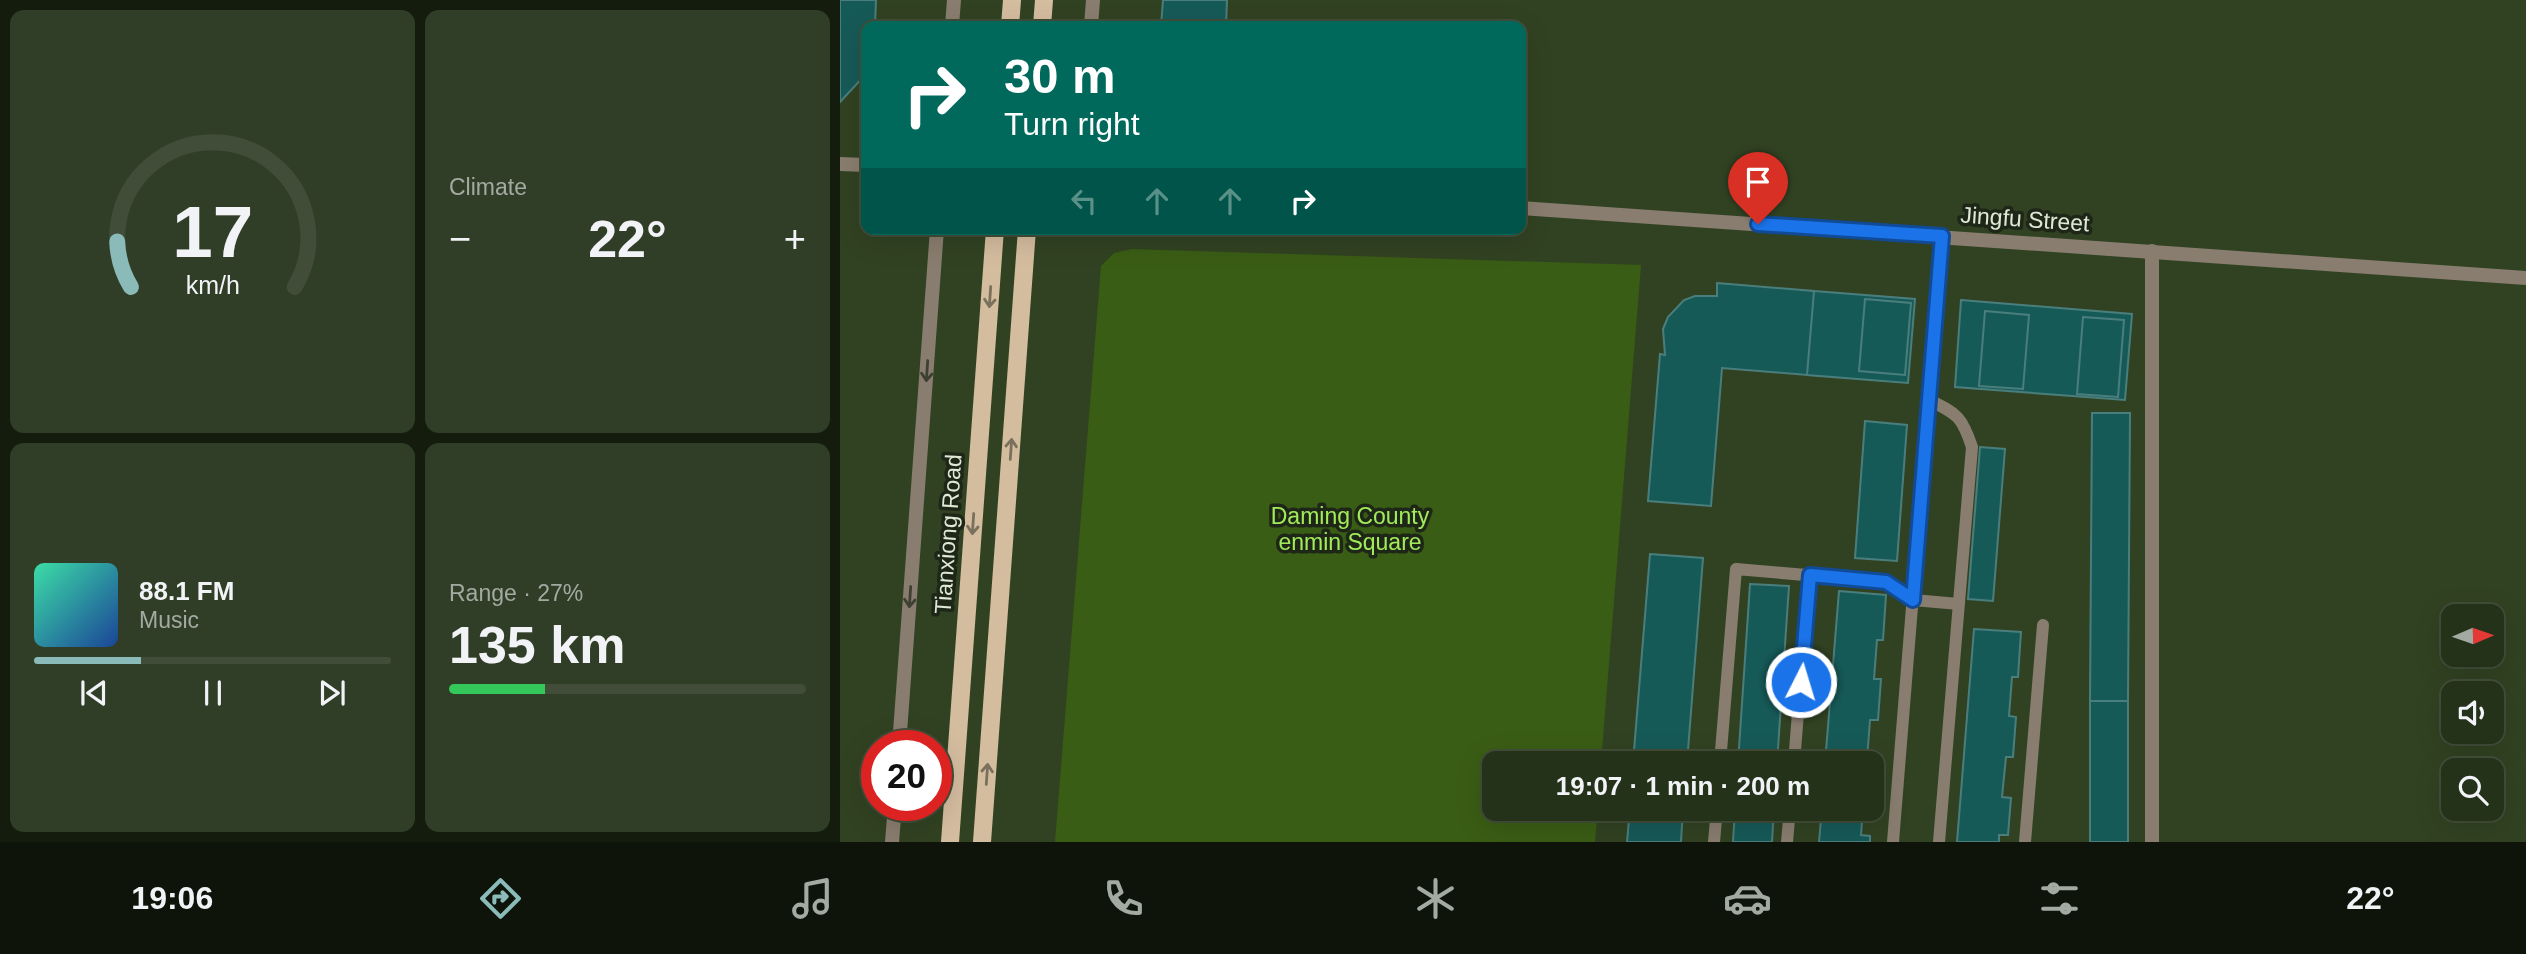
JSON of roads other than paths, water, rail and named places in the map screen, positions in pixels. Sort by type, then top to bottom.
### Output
[{"type":"main road","points":[[1010,21],[1012,0]]},
{"type":"main road","points":[[1042,21],[1044,0]]},
{"type":"main road","name":"Tianxiong Road","points":[[950,842],[995,235]]},
{"type":"main road","points":[[982,842],[1027,235]]},
{"type":"street","points":[[952,21],[954,0]]},
{"type":"street","points":[[1091,21],[1093,0]]},
{"type":"street","points":[[840,164],[861,165]]},
{"type":"street","name":"Jingfu Street","points":[[1526,208],[2526,278]]},
{"type":"street","points":[[900,730],[937,235]]},
{"type":"street","points":[[2152,251],[2152,842]]},
{"type":"street","points":[[892,842],[894,821]]},
{"type":"lane","points":[[1893,842],[1942,236]]},
{"type":"lane","points":[[1929,400],[1955,412],[1964,422],[1972,447],[1940,842]]},
{"type":"lane","points":[[1721,751],[1736,569],[1886,582],[1913,600],[1959,604]]},
{"type":"lane","points":[[1795,751],[1810,575]]},
{"type":"lane","points":[[2025,842],[2043,625]]},
{"type":"lane","points":[[1714,842],[1716,821]]},
{"type":"lane","points":[[1787,842],[1789,821]]},
{"type":"park label","name":"Daming County enmin Square","points":[[1350,529]]}]
